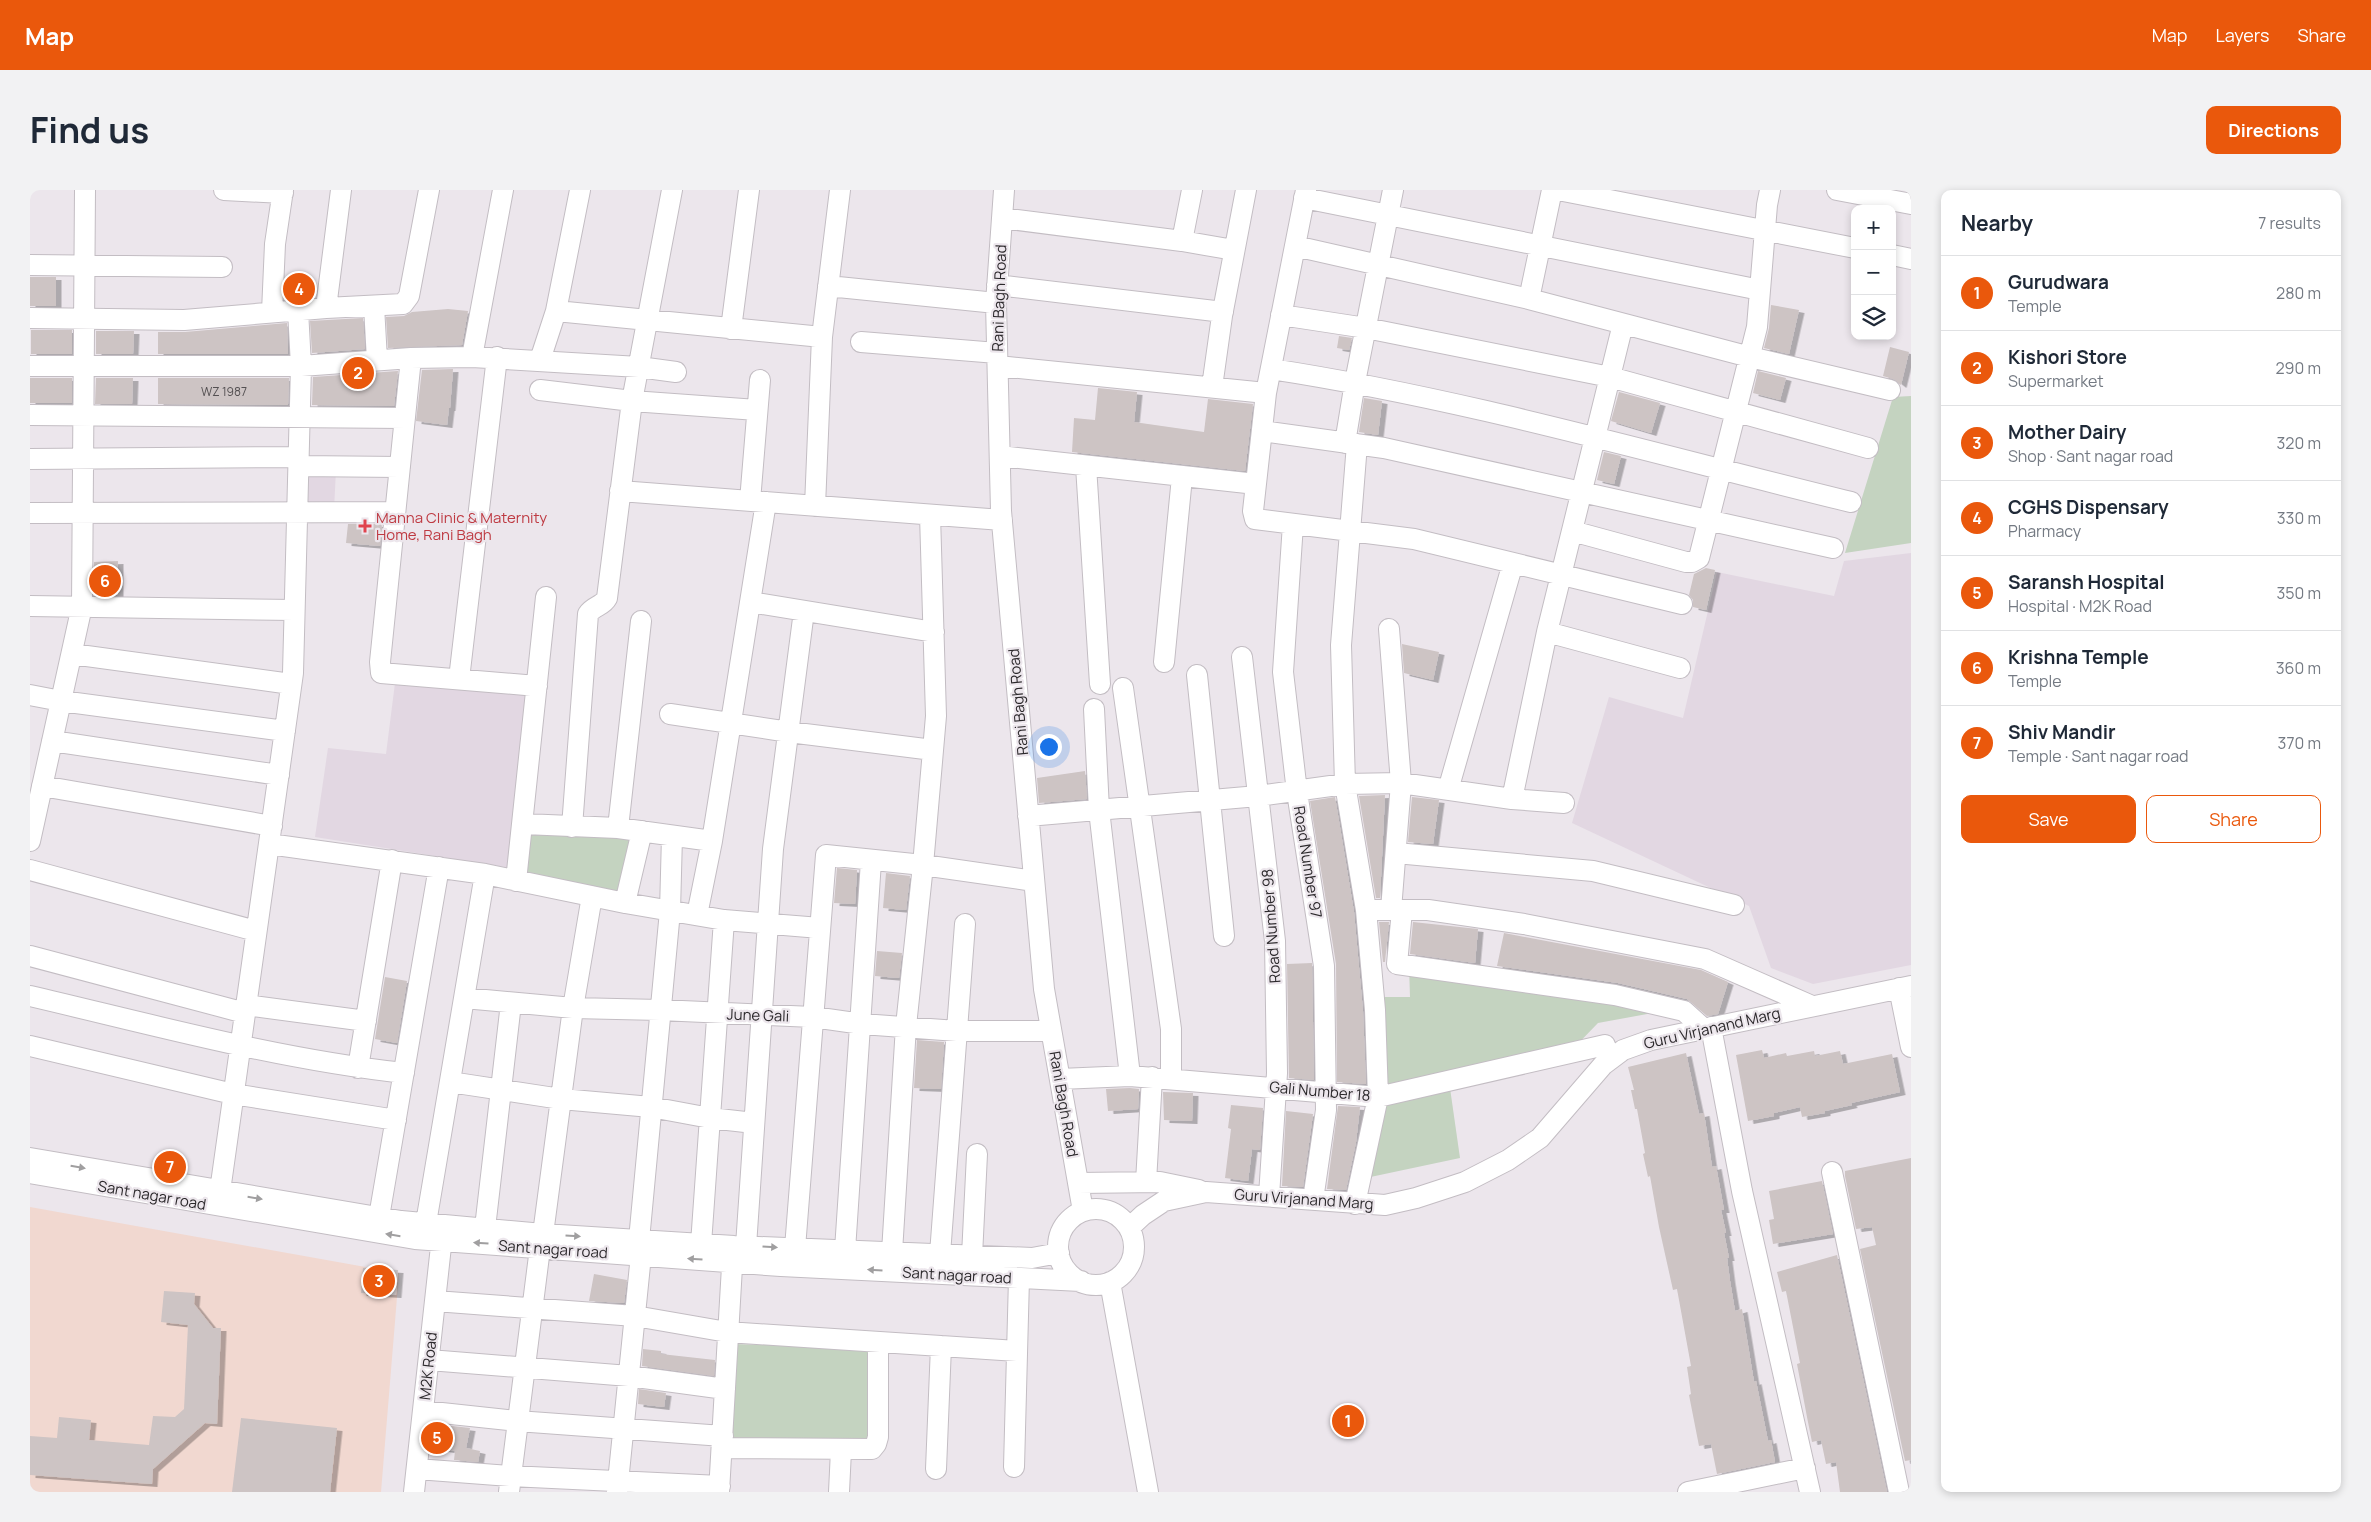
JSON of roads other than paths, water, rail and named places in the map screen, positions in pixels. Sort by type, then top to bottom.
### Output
[{"type":"street","points":[[30,841],[82,606],[85,190]]},
{"type":"street","points":[[224,190],[283,192],[276,244],[272,312]]},
{"type":"street","points":[[326,308],[341,190]]},
{"type":"street","points":[[30,318],[184,320],[326,308],[395,306],[408,301],[429,190]]},
{"type":"street","points":[[472,357],[503,190]]},
{"type":"street","points":[[540,360],[556,311],[580,190]]},
{"type":"street","points":[[572,827],[588,614],[593,608],[605,602],[607,598],[632,402],[672,190]]},
{"type":"street","points":[[731,328],[749,190]]},
{"type":"street","points":[[815,506],[822,337],[840,190]]},
{"type":"street","name":"Rani Bagh Road","points":[[1004,190],[997,294],[1002,520],[1044,989],[1083,1211]]},
{"type":"street","points":[[1182,241],[1192,190]]},
{"type":"street","points":[[1212,387],[1223,312],[1246,190]]},
{"type":"street","points":[[1355,1204],[1378,1097],[1376,1010],[1366,910],[1345,784],[1341,645],[1350,530],[1351,443],[1355,382],[1393,190]]},
{"type":"street","points":[[1529,299],[1552,190]]},
{"type":"street","points":[[1558,190],[1851,247]]},
{"type":"street","points":[[1572,531],[1692,562],[1699,558],[1757,327],[1770,190]]},
{"type":"street","points":[[1837,190],[1911,204]]},
{"type":"street","points":[[1682,604],[1414,539],[1255,519],[1253,511],[1266,393],[1305,194],[1388,214],[1760,290]]},
{"type":"street","points":[[1002,218],[1182,241],[1234,250]]},
{"type":"street","points":[[1295,246],[1379,267],[1529,299],[1750,357],[1890,390]]},
{"type":"street","points":[[1896,256],[1911,259]]},
{"type":"street","points":[[30,265],[222,267]]},
{"type":"street","points":[[828,286],[997,294],[1223,312]]},
{"type":"street","points":[[374,306],[377,360]]},
{"type":"street","points":[[220,1192],[291,684],[301,366],[298,310]]},
{"type":"street","points":[[556,311],[822,337]]},
{"type":"street","points":[[1281,315],[1366,328],[1610,377],[1868,448]]},
{"type":"street","points":[[1512,799],[1547,632],[1623,324]]},
{"type":"street","points":[[861,342],[1266,393]]},
{"type":"street","points":[[459,679],[497,357]]},
{"type":"street","points":[[30,366],[301,366],[411,358],[497,357],[639,367],[676,372]]},
{"type":"street","points":[[411,358],[380,662],[381,673],[537,686]]},
{"type":"street","points":[[1271,369],[1355,382],[1595,437],[1722,471],[1851,502]]},
{"type":"street","points":[[698,915],[712,841],[750,602],[758,501],[757,410],[760,380]]},
{"type":"street","points":[[540,390],[632,402],[757,410]]},
{"type":"street","points":[[30,415],[405,418]]},
{"type":"street","points":[[1262,431],[1384,448],[1833,548]]},
{"type":"street","points":[[1000,456],[1256,484]]},
{"type":"street","points":[[30,459],[298,461],[400,467]]},
{"type":"street","points":[[1086,466],[1100,684]]},
{"type":"street","points":[[1164,662],[1182,477]]},
{"type":"street","points":[[620,491],[1002,520]]},
{"type":"street","points":[[30,513],[395,512]]},
{"type":"street","points":[[892,1252],[906,1026],[923,866],[936,716],[930,515]]},
{"type":"street","name":"Road Number 97","points":[[1292,524],[1283,672],[1297,792],[1324,966],[1326,1110],[1313,1200]]},
{"type":"street","points":[[1448,790],[1512,563]]},
{"type":"street","points":[[516,881],[524,824],[546,597]]},
{"type":"street","points":[[750,602],[934,632]]},
{"type":"street","points":[[30,606],[294,610]]},
{"type":"street","points":[[417,1469],[509,1484],[720,1489],[727,1332],[754,1123],[773,849],[790,732],[804,611]]},
{"type":"street","points":[[618,828],[640,621]]},
{"type":"street","points":[[1389,630],[1401,783],[1396,853],[1397,964],[1614,995],[1684,1011],[1708,1028],[1742,1192],[1810,1492]]},
{"type":"street","points":[[1547,632],[1680,668]]},
{"type":"street","points":[[72,654],[291,684]]},
{"type":"street","name":"Road Number 98","points":[[1242,657],[1275,941],[1276,1086],[1268,1196]]},
{"type":"street","points":[[1197,675],[1224,936]]},
{"type":"street","points":[[1123,688],[1171,1029],[1146,1182]]},
{"type":"street","points":[[30,695],[61,701],[285,731]]},
{"type":"street","points":[[1094,709],[1099,810],[1130,1076]]},
{"type":"street","points":[[670,714],[731,724],[934,750]]},
{"type":"street","points":[[52,741],[279,775]]},
{"type":"street","points":[[1028,816],[1258,796],[1345,784],[1401,783],[1512,799],[1564,803]]},
{"type":"street","points":[[42,786],[392,860],[486,874],[625,903],[724,920],[820,928]]},
{"type":"street","points":[[524,824],[618,828],[712,841]]},
{"type":"street","points":[[625,903],[642,831]]},
{"type":"street","points":[[618,1486],[635,1316],[651,1108],[670,911],[672,836]]},
{"type":"street","points":[[1396,853],[1593,871],[1734,906]]},
{"type":"street","points":[[795,1248],[826,855],[1034,881]]},
{"type":"street","points":[[358,1068],[392,860]]},
{"type":"street","points":[[845,1250],[862,1024],[871,861]]},
{"type":"street","points":[[379,1217],[439,867]]},
{"type":"street","points":[[30,870],[256,931]]},
{"type":"street","name":"M2K Road","points":[[414,1492],[435,1301],[437,1230],[450,1082],[486,874]]},
{"type":"street","points":[[509,1484],[561,1099],[592,896]]},
{"type":"street","points":[[1366,910],[1428,910],[1524,924],[1705,959],[1812,1006]]},
{"type":"street","points":[[701,1244],[724,920]]},
{"type":"street","points":[[940,1254],[965,924]]},
{"type":"street","points":[[30,956],[245,1009],[366,1021]]},
{"type":"street","points":[[1905,987],[1911,1047]]},
{"type":"street","name":"Guru Virjanand Marg","points":[[1078,1183],[1160,1182],[1206,1192],[1355,1204],[1385,1205],[1416,1198],[1466,1182],[1508,1160],[1540,1138],[1603,1065],[1623,1050],[1651,1040],[1905,987]]},
{"type":"street","points":[[30,996],[240,1046],[358,1068],[404,1073]]},
{"type":"street","name":"June Gali","points":[[464,998],[574,1008],[813,1017],[862,1024],[957,1031],[1051,1031]]},
{"type":"street","points":[[485,1228],[511,1003]]},
{"type":"street","name":"Gali Number 18","points":[[1060,1079],[1130,1076],[1276,1086],[1378,1097],[1605,1045]]},
{"type":"street","points":[[30,1046],[233,1094],[396,1120]]},
{"type":"street","points":[[450,1082],[561,1099],[651,1108],[754,1123]]},
{"type":"street","points":[[972,1256],[977,1154]]},
{"type":"street","name":"Sant nagar road","points":[[30,1158],[220,1192],[379,1217],[437,1230],[541,1241],[737,1251],[1019,1278],[1081,1281]]},
{"type":"street","points":[[1832,1172],[1903,1490]]},
{"type":"street","name":"Sant nagar road","points":[[30,1173],[415,1239],[437,1230],[485,1228],[541,1241]]},
{"type":"street","name":"Guru Virjanand Marg","points":[[1129,1228],[1143,1215],[1164,1202],[1206,1192]]},
{"type":"street","points":[[1095,1209],[1112,1212],[1124,1220],[1132,1233],[1134,1248],[1131,1262],[1124,1273],[1110,1282],[1097,1284],[1081,1281],[1064,1267],[1059,1253],[1062,1231],[1070,1219],[1083,1211],[1095,1209]]},
{"type":"street","name":"Sant nagar road","points":[[640,1247],[701,1244],[737,1251],[795,1248],[1032,1258],[1059,1253]]},
{"type":"street","points":[[1014,1467],[1019,1278]]},
{"type":"street","points":[[1110,1282],[1148,1492]]},
{"type":"street","points":[[435,1301],[635,1316],[727,1332],[1017,1351]]},
{"type":"street","points":[[423,1411],[517,1421],[624,1428],[723,1442],[841,1450],[872,1449],[876,1444],[878,1343]]},
{"type":"street","points":[[936,1469],[941,1346]]},
{"type":"street","points":[[429,1360],[629,1376],[725,1389]]},
{"type":"street","points":[[838,1492],[841,1450]]},
{"type":"street","points":[[1688,1492],[1805,1468]]},
{"type":"place","name":"CGHS Dispensary","points":[[299,289]]},
{"type":"place","name":"Kishori Store","points":[[358,373]]},
{"type":"place","name":"Manna Clinic & Maternity Home, Rani Bagh","points":[[365,526]]},
{"type":"place","name":"Krishna Temple","points":[[105,581]]},
{"type":"place","name":"Shiv Mandir","points":[[170,1167]]},
{"type":"place","name":"Mother Dairy","points":[[379,1281]]},
{"type":"place","name":"Gurudwara","points":[[1348,1421]]},
{"type":"place","name":"Saransh Hospital","points":[[437,1438]]}]
